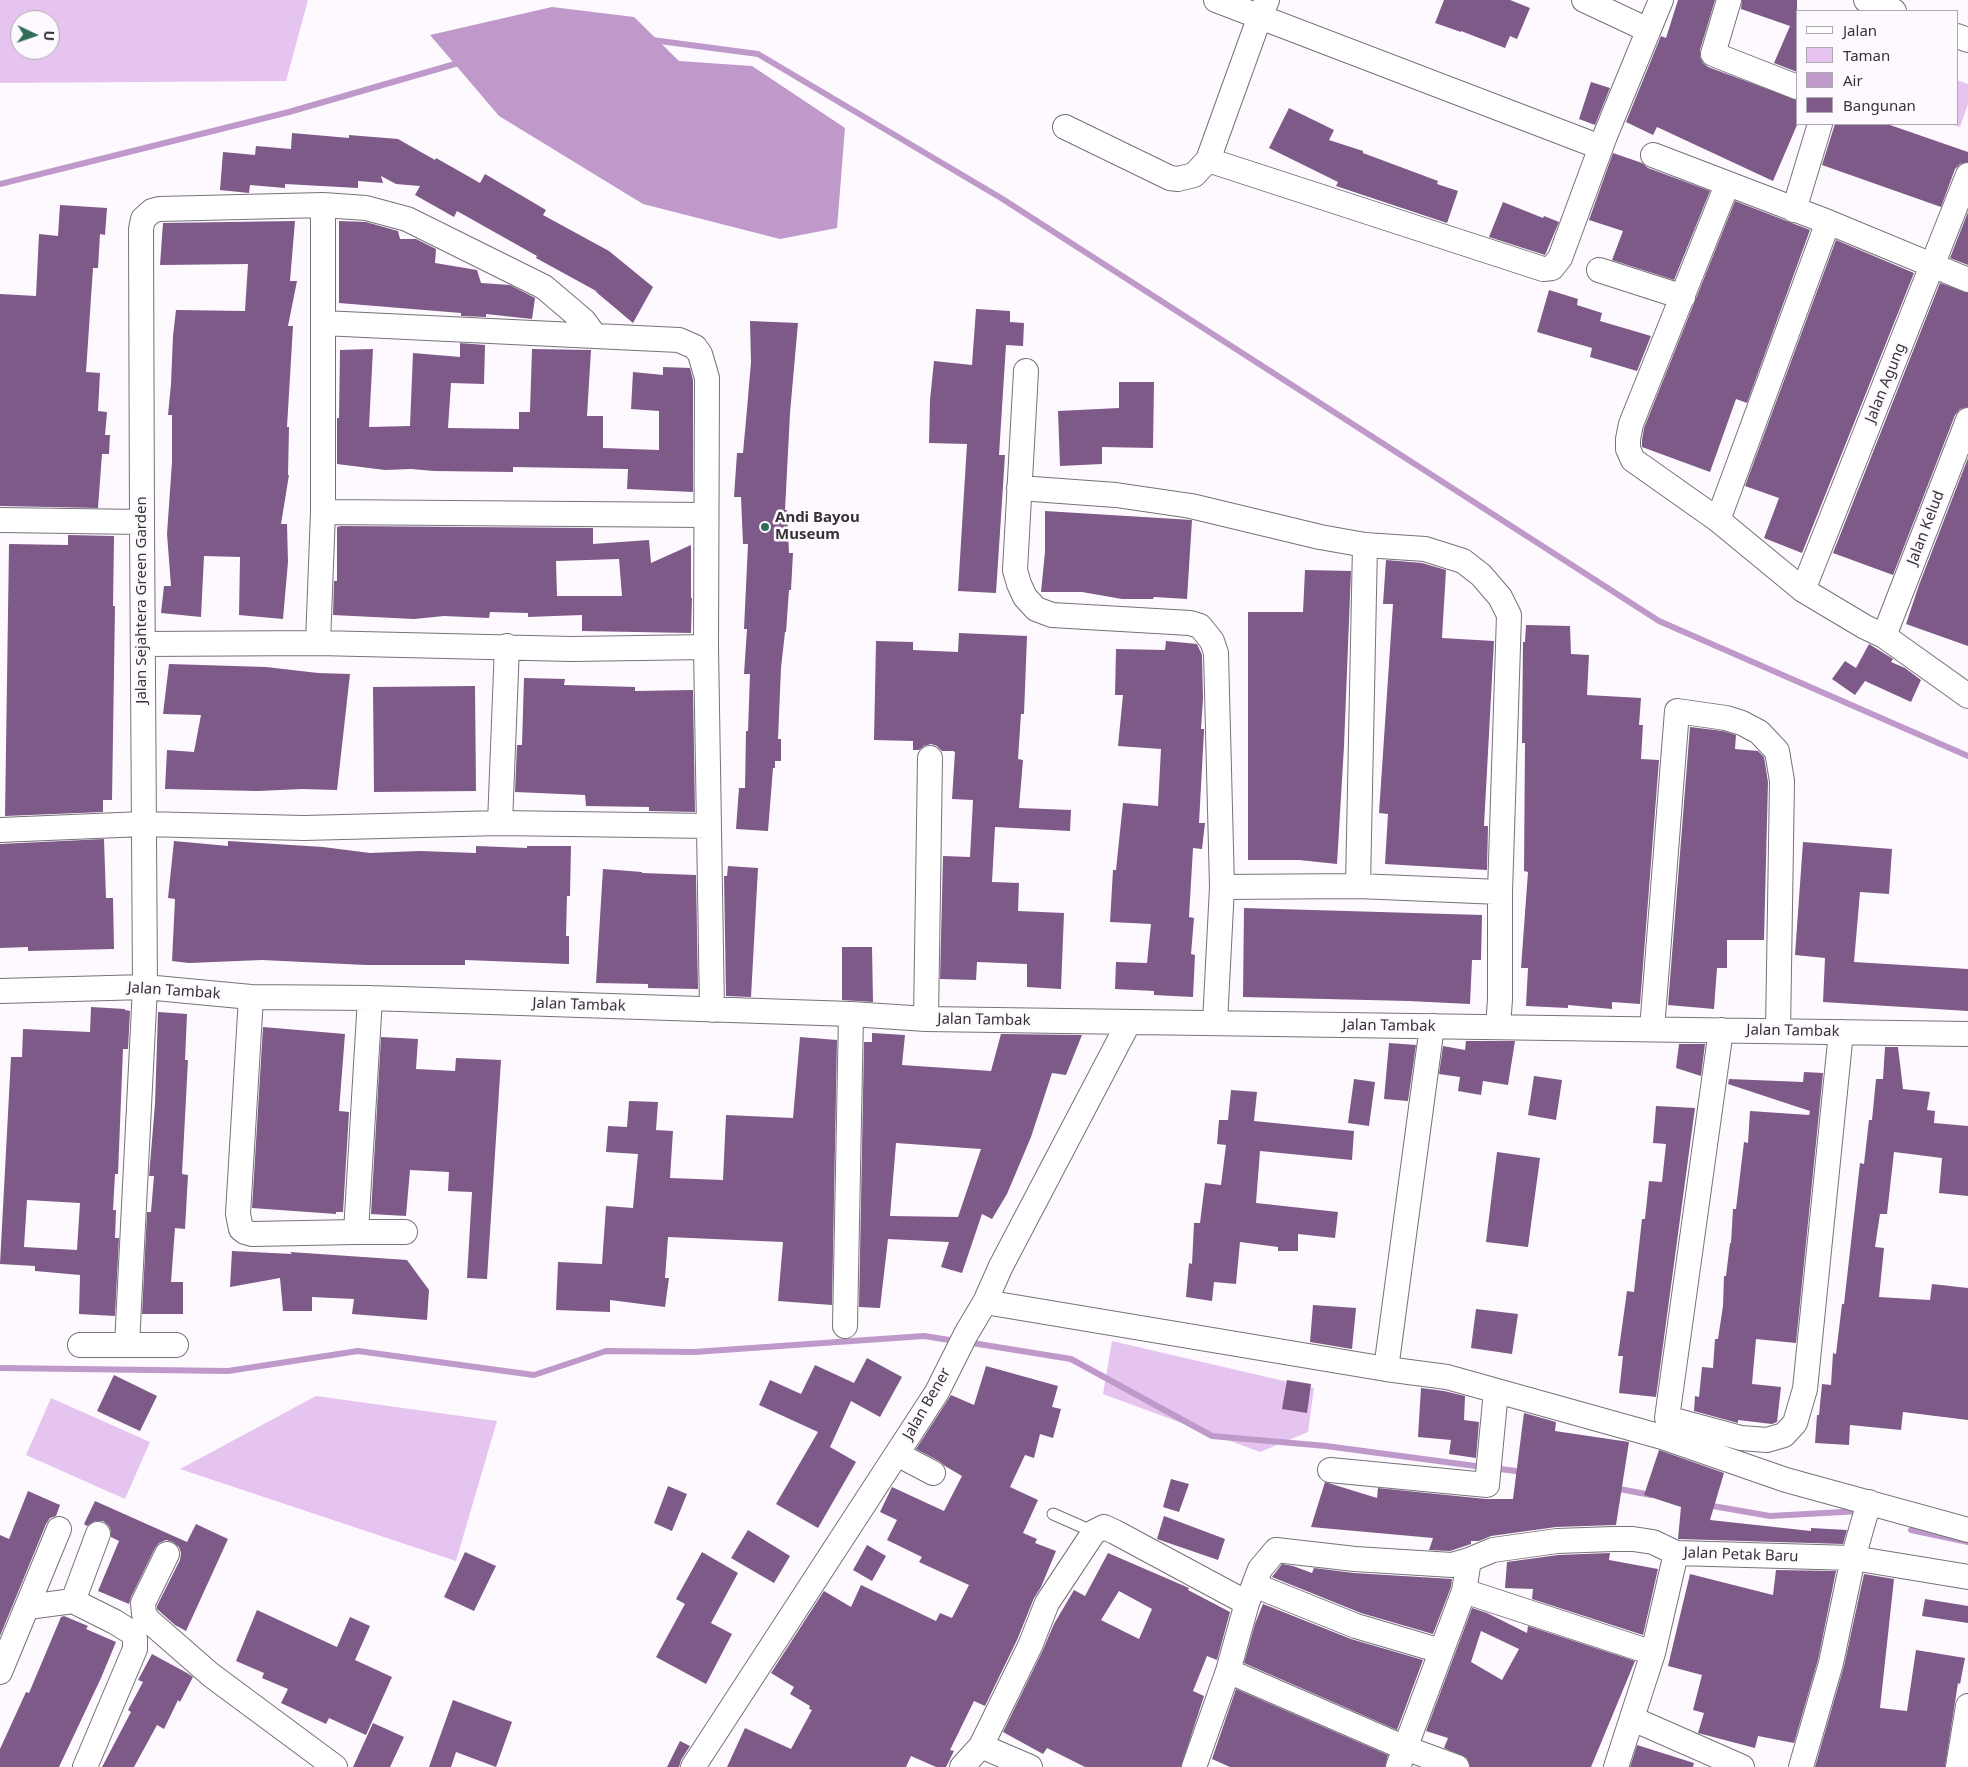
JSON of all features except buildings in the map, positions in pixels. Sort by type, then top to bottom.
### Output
[{"type":"street","points":[[1216,0],[1264,8],[1600,147]]},
{"type":"street","points":[[1584,0],[1648,30]]},
{"type":"street","points":[[1208,160],[1543,269],[1548,269],[1555,266],[1560,258],[1600,147],[1661,0]]},
{"type":"street","points":[[1729,0],[1712,54],[1796,87]]},
{"type":"street","points":[[1866,3],[1890,10]]},
{"type":"street","points":[[1065,127],[1170,178],[1194,175],[1208,160],[1264,8]]},
{"type":"street","points":[[1794,210],[1820,125]]},
{"type":"street","points":[[1653,155],[1828,222],[1968,280]]},
{"type":"street","name":"Jalan Agung","points":[[1803,590],[1968,176]]},
{"type":"street","points":[[1728,185],[1636,408],[1628,439],[1628,449],[1634,460],[1718,520],[1803,590],[1865,627],[1884,636],[1967,692]]},
{"type":"street","points":[[318,643],[323,512],[323,205],[366,208],[407,219],[544,287],[584,321],[595,336]]},
{"type":"street","name":"Jalan Sejahtera Green Garden","points":[[127,1345],[145,987],[141,228],[146,215],[159,209],[323,205]]},
{"type":"street","points":[[1718,520],[1828,222]]},
{"type":"street","points":[[1599,270],[1683,297]]},
{"type":"street","points":[[323,323],[679,340],[695,347],[700,354],[707,378],[706,647],[712,1010]]},
{"type":"street","points":[[1026,371],[1015,570],[1025,597],[1036,609],[1052,615],[1190,623],[1200,626],[1212,641],[1216,653],[1222,887],[1215,1023]]},
{"type":"street","name":"Jalan Kelud","points":[[1884,636],[1968,420]]},
{"type":"street","points":[[1019,488],[1116,495],[1191,506],[1320,538],[1365,545],[1425,549],[1463,561],[1481,575],[1500,597],[1509,615],[1500,892],[1498,1027]]},
{"type":"street","points":[[323,512],[705,515]]},
{"type":"street","points":[[0,520],[142,522]]},
{"type":"street","points":[[1358,886],[1365,545]]},
{"type":"street","points":[[143,644],[318,643],[572,649],[706,647]]},
{"type":"street","points":[[500,823],[507,646]]},
{"type":"street","points":[[1652,1029],[1677,711],[1726,718],[1742,723],[1759,732],[1777,751],[1782,781],[1778,1031]]},
{"type":"street","points":[[926,1019],[930,758]]},
{"type":"street","points":[[0,830],[143,824],[304,828],[500,823],[709,826]]},
{"type":"street","points":[[1222,887],[1358,886],[1500,892]]},
{"type":"street","name":"Jalan Tambak","points":[[0,991],[145,987],[251,997],[370,998],[851,1014],[926,1019],[1968,1034]]},
{"type":"street","points":[[251,997],[238,1214],[241,1229],[245,1232],[257,1234],[406,1232]]},
{"type":"street","points":[[356,1232],[370,998]]},
{"type":"street","points":[[845,1326],[851,1014]]},
{"type":"street","name":"Jalan Bener","points":[[700,1765],[938,1392],[966,1334],[985,1302],[1001,1266],[1129,1022]]},
{"type":"street","points":[[1386,1369],[1432,1026]]},
{"type":"street","points":[[1721,1030],[1667,1418],[1741,1438],[1767,1440],[1784,1435],[1795,1424],[1805,1389],[1841,1032]]},
{"type":"street","points":[[985,1302],[1386,1369],[1447,1377],[1662,1437],[1786,1480],[1968,1530]]},
{"type":"street","points":[[80,1345],[176,1345]]},
{"type":"street","points":[[1330,1470],[1487,1485],[1496,1391]]},
{"type":"street","points":[[898,1454],[933,1473]]},
{"type":"street","points":[[1801,1767],[1831,1663],[1853,1558],[1869,1502]]},
{"type":"street","points":[[962,1767],[981,1746],[1030,1646],[1047,1603],[1094,1532],[1104,1528],[1250,1594],[1441,1651]]},
{"type":"street","points":[[0,1672],[59,1529]]},
{"type":"street","points":[[73,1601],[98,1534]]},
{"type":"street","points":[[1194,1767],[1228,1671],[1250,1594],[1260,1569],[1276,1550],[1364,1560],[1452,1565],[1494,1550],[1557,1541],[1633,1539],[1653,1542],[1676,1553]]},
{"type":"street","name":"Jalan Petak Baru","points":[[1616,1767],[1653,1653],[1676,1553],[1853,1558],[1968,1577]]},
{"type":"street","points":[[167,1554],[143,1603],[144,1614],[148,1620],[211,1675],[335,1767]]},
{"type":"street","points":[[1401,1758],[1464,1591],[1469,1560]]},
{"type":"street","points":[[1464,1591],[1653,1653]]},
{"type":"street","points":[[28,1607],[73,1601],[116,1622],[131,1632],[136,1644],[86,1767]]},
{"type":"street","points":[[1228,1671],[1401,1758],[1457,1767]]},
{"type":"street","points":[[1958,1767],[1968,1706]]},
{"type":"street","points":[[1632,1719],[1742,1767]]},
{"type":"street","points":[[981,1746],[1030,1767]]},
{"type":"lane","points":[[1053,1514],[1094,1532]]},
{"type":"green space","points":[[0,0],[308,0],[286,81],[0,83]]},
{"type":"green space","points":[[1958,80],[1968,84],[1968,104],[1960,127],[1954,125],[1958,125]]},
{"type":"green space","points":[[1112,1341],[1314,1388],[1308,1432],[1260,1452],[1103,1394]]},
{"type":"green space","points":[[316,1396],[497,1421],[456,1561],[180,1469]]},
{"type":"green space","points":[[51,1398],[150,1442],[125,1499],[26,1455]]},
{"type":"water","points":[[552,7],[634,17],[679,61],[752,66],[845,128],[837,228],[780,239],[643,204],[499,116],[430,35]]},
{"type":"waterway","points":[[652,40],[758,54],[1001,198],[1659,621],[1968,756]]},
{"type":"waterway","points":[[0,184],[289,112],[462,62]]},
{"type":"waterway","points":[[0,1368],[228,1371],[358,1351],[534,1375],[606,1351],[694,1352],[924,1336],[956,1341]]},
{"type":"waterway","points":[[966,1342],[1071,1359],[1212,1436],[1326,1446],[1483,1467]]},
{"type":"waterway","points":[[1493,1468],[1523,1472]]},
{"type":"waterway","points":[[1614,1488],[1651,1495]]},
{"type":"waterway","points":[[1707,1505],[1770,1516],[1861,1511]]},
{"type":"waterway","points":[[1911,1530],[1968,1542]]},
{"type":"place","name":"Andi Bayou Museum","points":[[765,527]]}]
